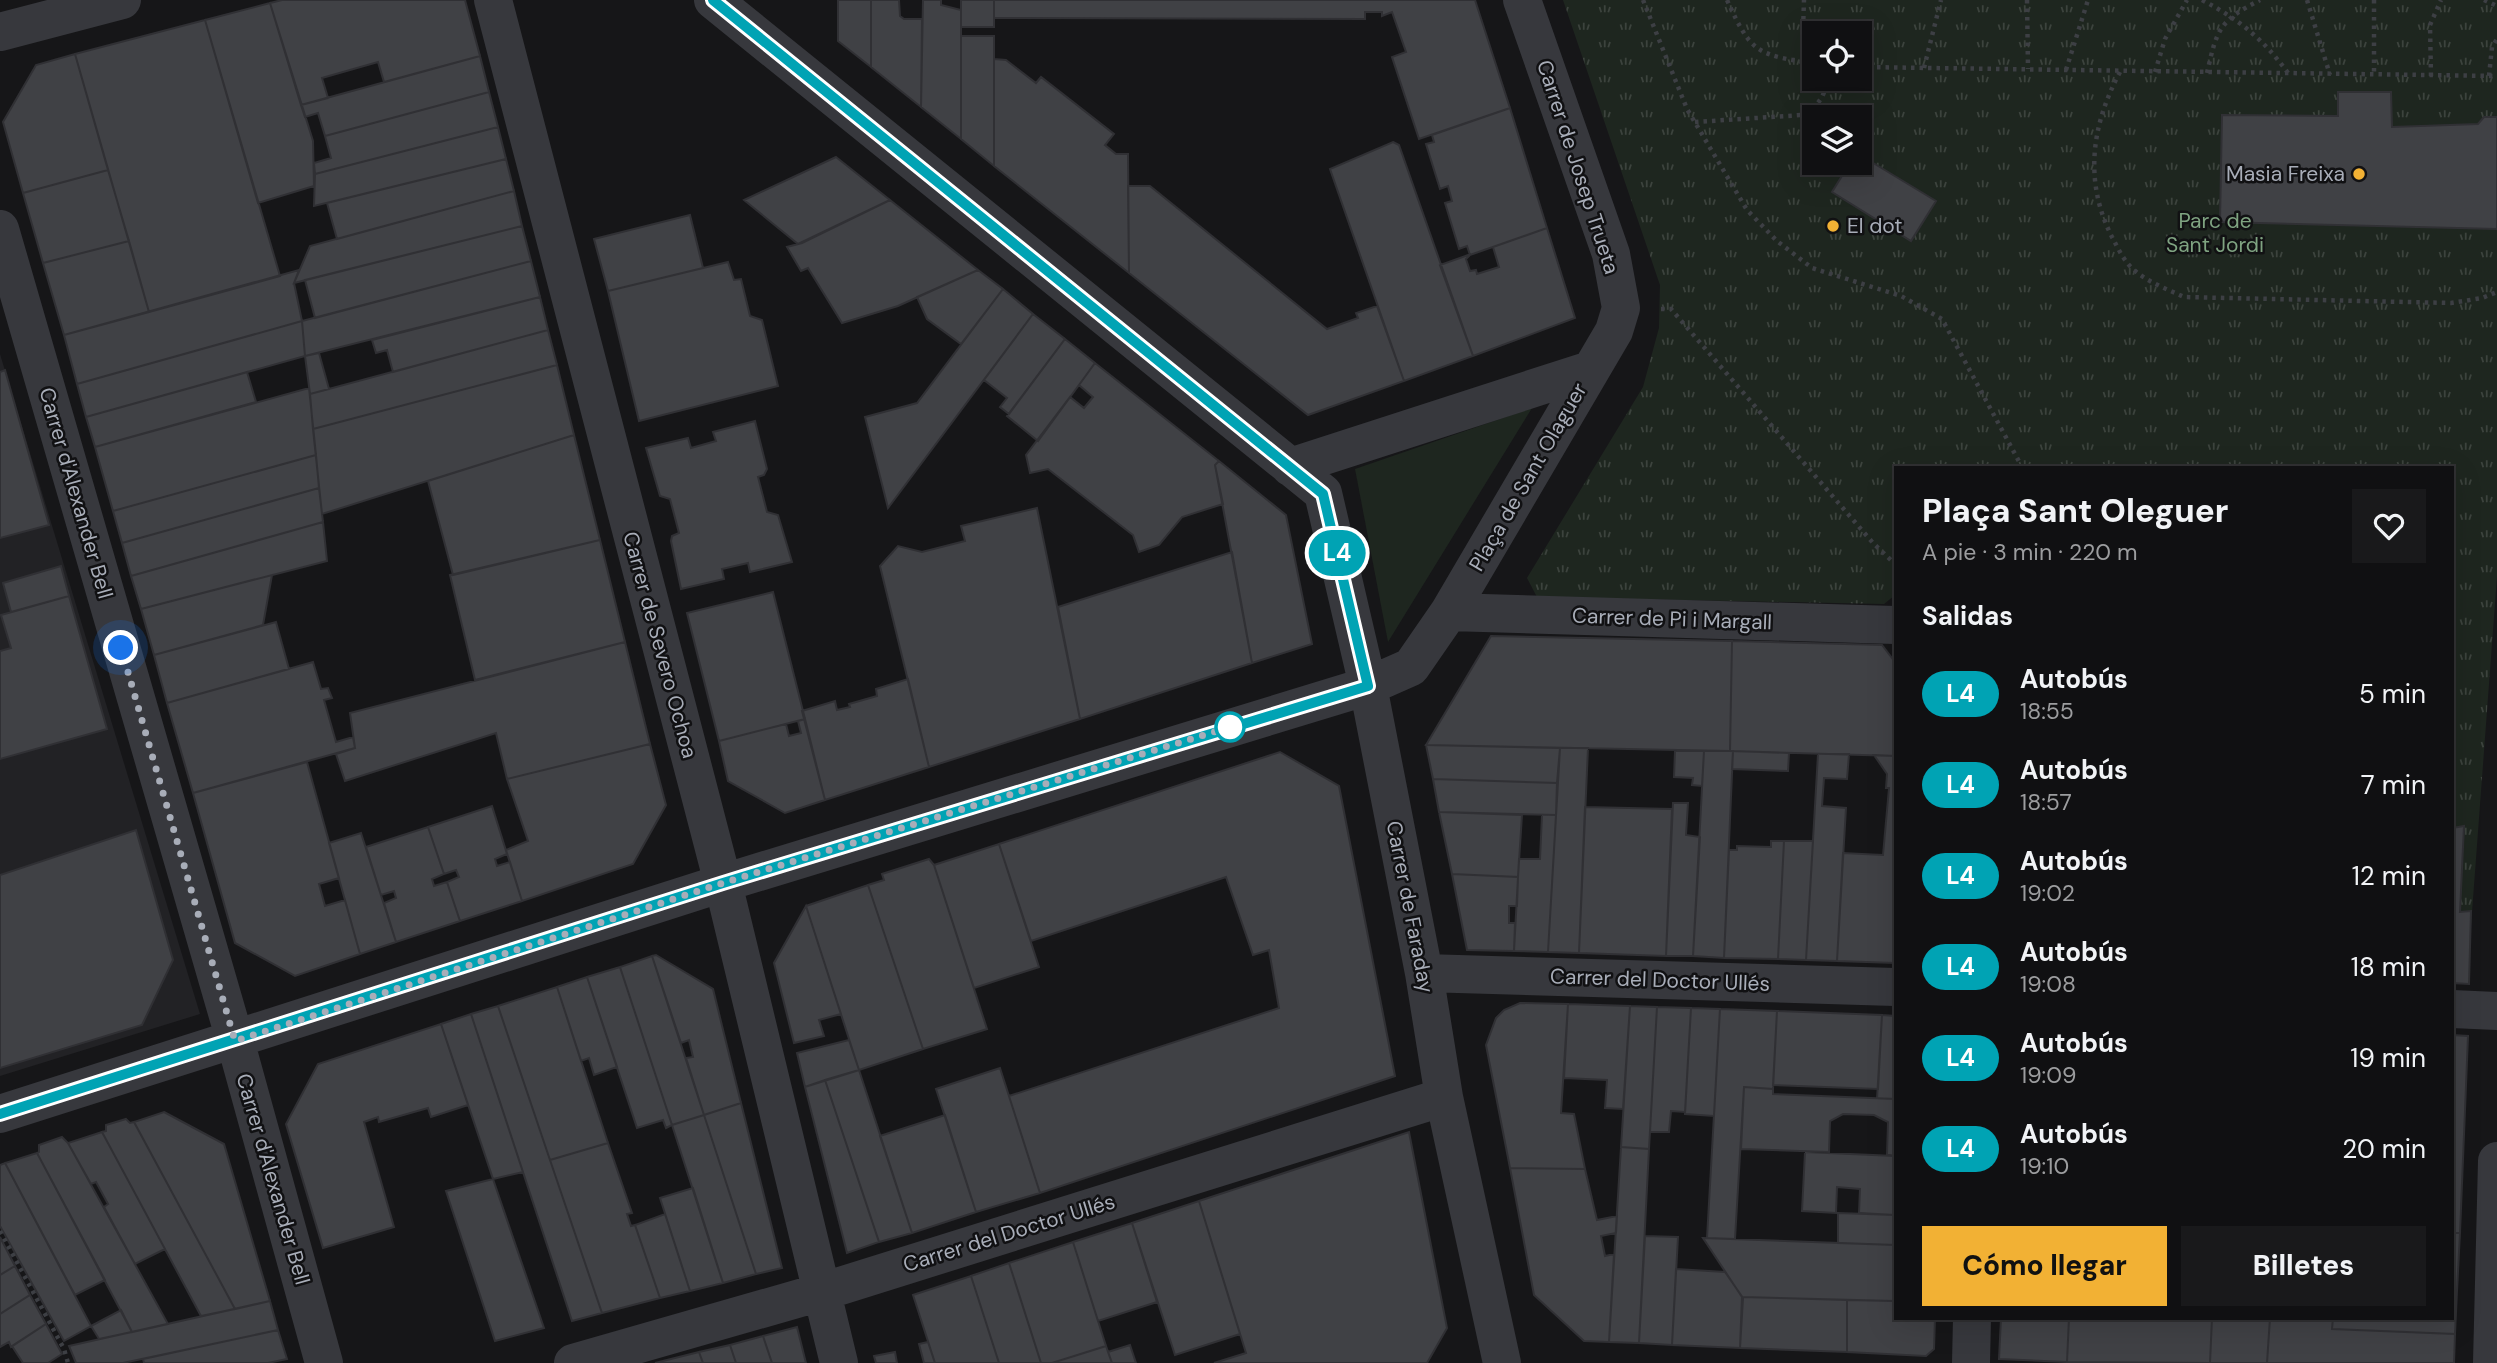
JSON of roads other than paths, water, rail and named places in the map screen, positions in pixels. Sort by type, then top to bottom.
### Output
[{"type":"street","points":[[0,32],[122,0]]},
{"type":"street","name":"Carrer de Severo Ochoa","points":[[493,0],[723,883],[839,1363]]},
{"type":"street","name":"Carrer de Faraday","points":[[713,0],[1323,494],[1368,686],[1424,973],[1444,1097],[1502,1363]]},
{"type":"street","name":"Carrer de Josep Trueta","points":[[1522,0],[1611,254],[1617,281],[1621,308],[1614,331],[1590,370]]},
{"type":"street","name":"Carrer d'Alexander Bell","points":[[0,229],[235,1041],[324,1363]]},
{"type":"street","name":"Plaça de Sant Olaguer","points":[[1290,467],[1590,370]]},
{"type":"street","name":"Plaça de Sant Olaguer","points":[[0,1114],[723,883],[1368,686],[1411,667],[1449,612],[1590,370]]},
{"type":"street","name":"Carrer de Pi i Margall","points":[[1449,612],[1894,625]]},
{"type":"street","name":"Carrer del Doctor Ullés","points":[[1424,973],[1894,987]]},
{"type":"street","points":[[2454,1009],[2497,1010]]},
{"type":"street","name":"Carrer del Doctor Ullés","points":[[573,1363],[821,1292],[1444,1097]]},
{"type":"street","points":[[2492,1363],[2497,1160]]},
{"type":"street","points":[[1971,1363],[1972,1320]]},
{"type":"place","name":"Masia Freixa","points":[[2359,174]]},
{"type":"place","name":"El dot","points":[[1833,226]]},
{"type":"park label","name":"Parc de Sant Jordi","points":[[2215,233]]}]
